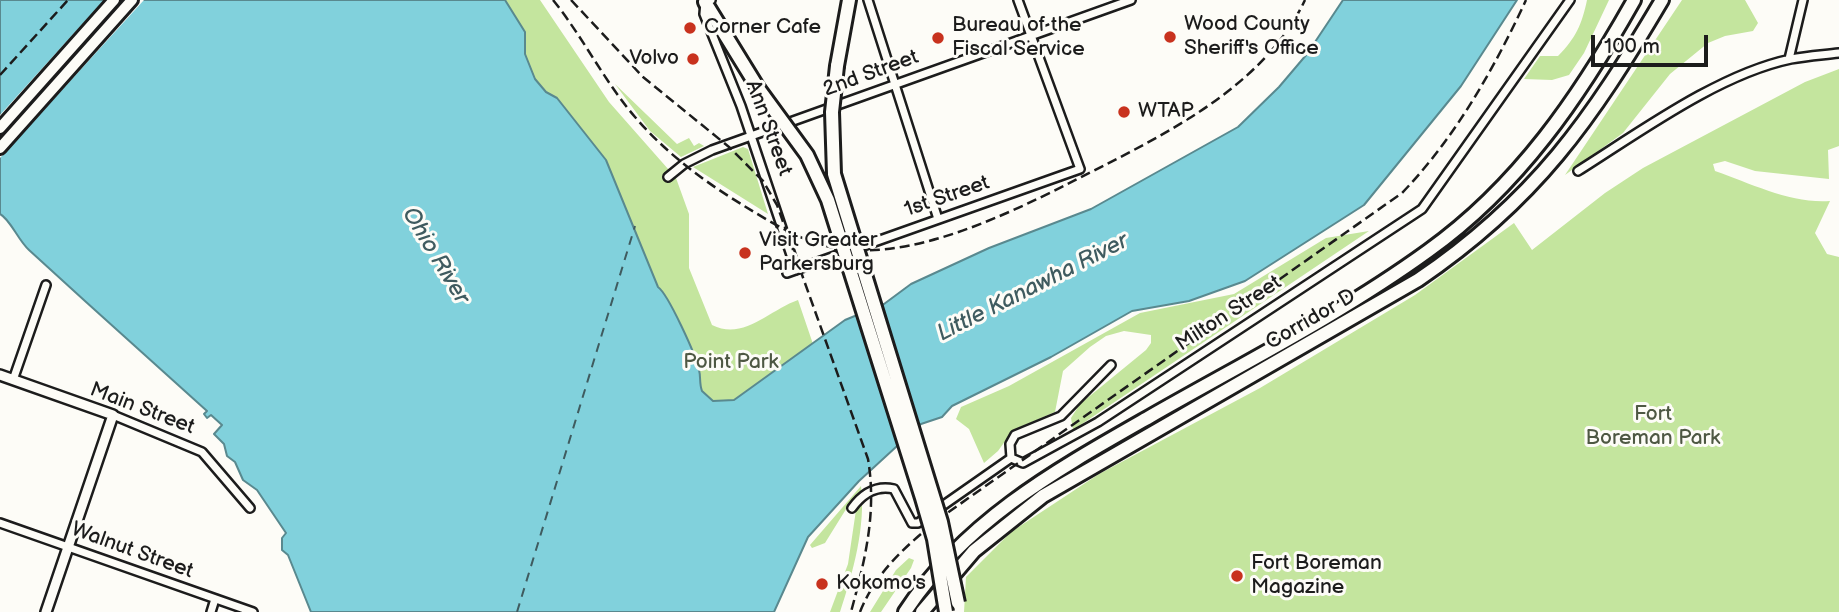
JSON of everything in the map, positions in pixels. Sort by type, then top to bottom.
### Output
[{"type":"highway","points":[[849,0],[837,66],[832,131],[834,173],[941,522],[958,608]]},
{"type":"highway","name":"Corridor D","points":[[905,612],[958,547],[1020,495],[1393,275],[1462,225],[1505,185],[1547,137],[1591,73],[1634,0]]},
{"type":"highway","name":"Corridor D","points":[[922,612],[974,551],[1043,496],[1418,280],[1465,247],[1506,212],[1552,165],[1603,95],[1662,0]]},
{"type":"highway","points":[[706,1],[758,88],[807,155],[828,200],[922,498],[936,552],[946,612]]},
{"type":"main road","points":[[0,128],[114,0]]},
{"type":"main road","points":[[0,148],[132,0]]},
{"type":"street","points":[[868,0],[937,219]]},
{"type":"street","points":[[1018,0],[1031,36]]},
{"type":"street","name":"2nd Street","points":[[668,177],[684,164],[702,155],[751,136],[1131,0]]},
{"type":"street","name":"Milton Street","points":[[852,508],[869,492],[878,488],[894,489],[912,523],[918,523],[1011,458],[1023,463],[1098,422],[1422,209],[1570,0]]},
{"type":"street","points":[[1790,59],[1803,0]]},
{"type":"street","name":"Ann Street","points":[[706,1],[704,14],[751,136],[796,270]]},
{"type":"street","name":"1st Street","points":[[787,273],[1080,170],[1031,36]]},
{"type":"street","points":[[1578,170],[1671,112],[1727,82],[1790,59],[1839,53]]},
{"type":"street","points":[[13,380],[46,285]]},
{"type":"street","points":[[1011,458],[1010,443],[1015,435],[1061,416],[1111,365]]},
{"type":"street","name":"Main Street","points":[[0,375],[113,415],[202,452],[220,469],[250,508]]},
{"type":"street","points":[[46,612],[113,415]]},
{"type":"street","name":"Walnut Street","points":[[0,523],[253,612]]},
{"type":"street","points":[[211,612],[215,599]]},
{"type":"green space","name":"Point Park","points":[[505,0],[540,0],[609,102],[676,178],[689,214],[689,268],[712,325],[724,329],[746,327],[798,300],[813,344],[734,400],[713,401],[702,391],[693,352],[675,313],[658,288],[606,160],[557,98],[546,92],[535,79],[525,54],[525,32]]},
{"type":"green space","points":[[1587,0],[1609,0],[1584,53],[1569,75],[1552,80],[1524,79],[1540,56],[1558,56],[1574,37]]},
{"type":"green space","points":[[1682,0],[1745,0],[1758,23],[1753,31],[1725,36],[1708,43],[1670,74],[1623,133],[1565,175]]},
{"type":"green space","name":"Fort Boreman Park","points":[[1839,69],[1839,146],[1828,150],[1829,179],[1755,171],[1725,161],[1713,164],[1715,171],[1772,192],[1801,199],[1830,201],[1815,233],[1827,254],[1839,257],[1839,612],[964,612],[966,577],[1011,532],[1099,474],[1260,388],[1415,295],[1514,223],[1532,250],[1605,193],[1643,168],[1805,82]]},
{"type":"green space","points":[[615,84],[677,144],[689,138],[694,146],[699,143],[704,146],[681,157],[650,131]]},
{"type":"green space","points":[[743,147],[748,149],[768,214],[693,167]]},
{"type":"green space","points":[[1369,231],[1073,430],[1071,418],[1080,404],[1146,350],[1151,343],[1151,335],[1124,331],[1106,336],[1090,347],[1063,371],[1055,412],[1013,430],[998,451],[984,463],[969,429],[956,419],[961,407],[1009,386],[1140,313],[1234,294],[1326,238]]},
{"type":"green space","points":[[861,486],[862,517],[854,566],[840,612],[830,612],[848,564],[856,510],[848,506],[825,543],[812,548],[810,545]]},
{"type":"green space","points":[[909,558],[914,560],[911,568],[881,612],[870,612],[896,570]]},
{"type":"water","points":[[0,0],[505,0],[525,32],[525,54],[535,79],[546,92],[557,98],[606,160],[658,287],[675,312],[693,352],[702,391],[713,401],[734,400],[845,320],[884,304],[911,284],[989,248],[1091,209],[1238,127],[1279,87],[1307,54],[1343,0],[1517,0],[1461,86],[1364,205],[1245,281],[1189,301],[1132,311],[1051,357],[952,406],[942,417],[921,424],[859,481],[808,537],[774,612],[311,612],[288,555],[282,550],[282,538],[286,533],[257,490],[243,480],[235,462],[227,456],[224,444],[214,434],[222,425],[211,415],[207,418],[204,414],[207,411],[29,250],[0,214]]},
{"type":"pier","points":[[104,0],[144,0],[0,158],[0,115]]},
{"type":"ferry route","points":[[517,612],[635,226]]},
{"type":"railway","points":[[0,75],[68,0]]},
{"type":"railway","points":[[553,0],[624,103],[671,154],[712,185],[777,225],[816,243],[851,250],[888,249],[926,242],[965,230],[1039,198],[1163,134],[1192,117],[1245,77],[1289,28],[1305,0]]},
{"type":"railway","points":[[571,0],[643,77],[729,147],[763,181],[777,205],[868,459],[871,498],[868,536],[851,612]]},
{"type":"railway","points":[[860,612],[884,571],[906,547],[943,516],[1402,193],[1439,149],[1472,102],[1501,52],[1526,0]]},
{"type":"place","name":"Corner Cafe","points":[[690,28]]},
{"type":"place","name":"Wood County Sheriff's Office","points":[[1170,37]]},
{"type":"place","name":"Bureau of the Fiscal Service","points":[[938,38]]},
{"type":"place","name":"Volvo","points":[[693,59]]},
{"type":"place","name":"WTAP","points":[[1124,112]]},
{"type":"place","name":"Visit Greater Parkersburg","points":[[745,253]]},
{"type":"place","name":"Fort Boreman Magazine","points":[[1237,576]]},
{"type":"place","name":"Kokomo's","points":[[822,584]]},
{"type":"water label","name":"Ohio River","points":[[435,256]]},
{"type":"water label","name":"Little Kanawha River","points":[[1033,288]]}]
